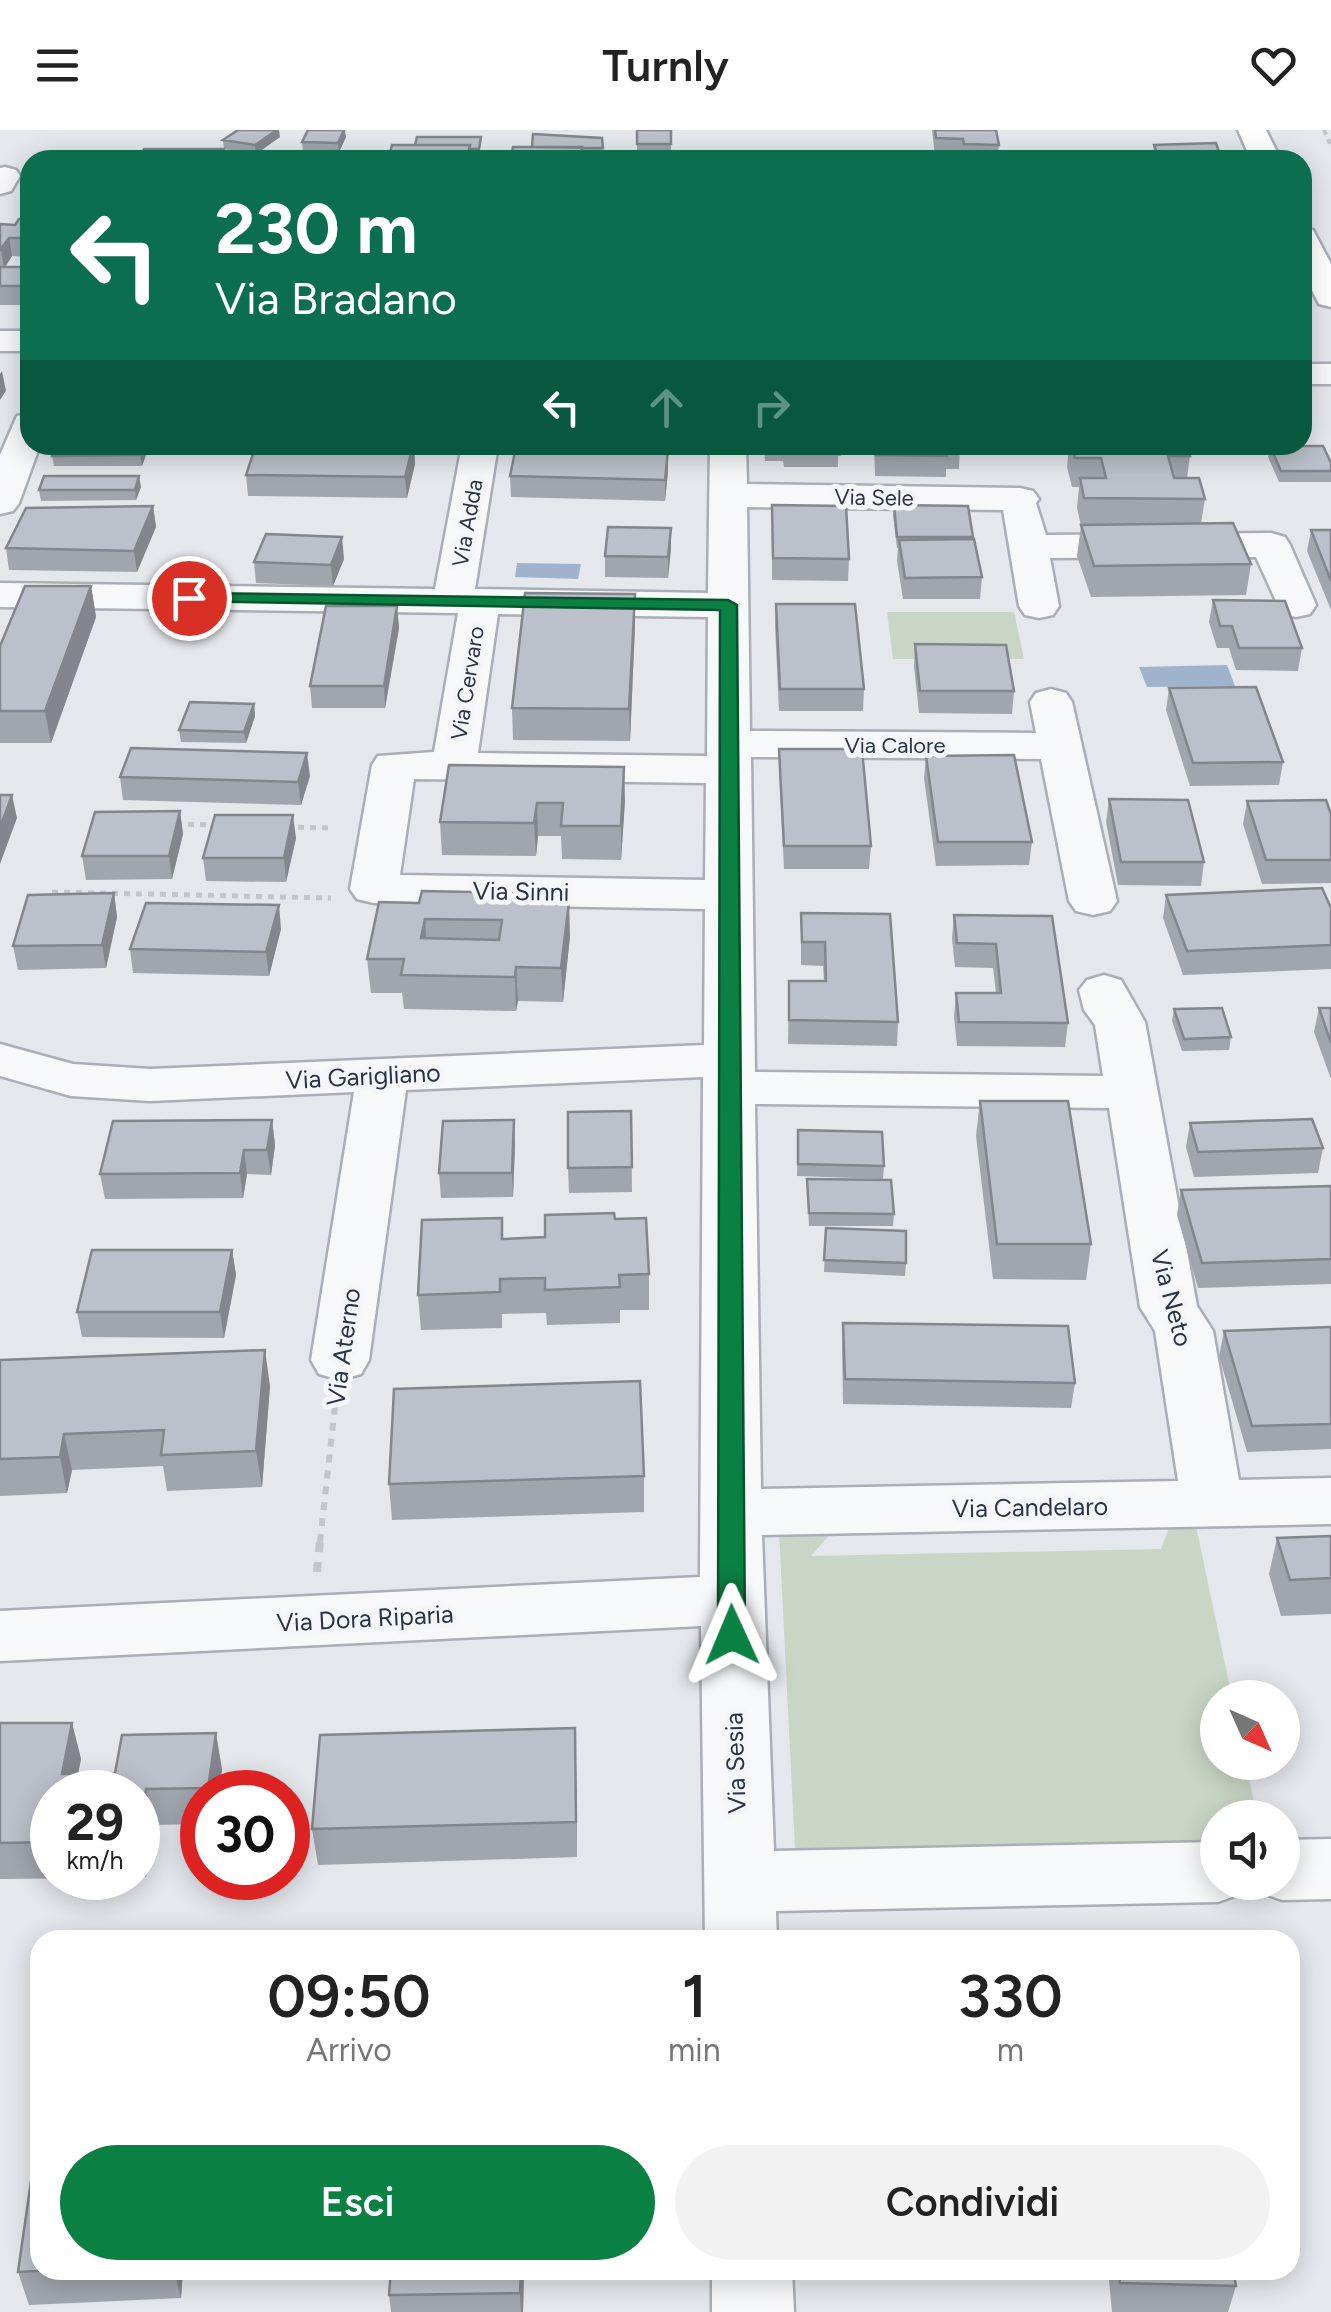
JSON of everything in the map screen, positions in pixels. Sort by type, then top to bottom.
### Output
[{"type":"street","points":[[1312,258],[1331,297]]},
{"type":"street","points":[[0,503],[20,450]]},
{"type":"street","name":"Via Adda","points":[[467,601],[479,455]]},
{"type":"street","name":"Via Sele","points":[[728,470],[1017,481],[1039,606]]},
{"type":"street","name":"Via Sesia","points":[[728,470],[730,1513],[740,1911]]},
{"type":"street","points":[[1029,548],[1270,544],[1296,605]]},
{"type":"street","points":[[0,595],[728,605]]},
{"type":"street","name":"Via Cervaro","points":[[454,766],[467,601]]},
{"type":"street","points":[[1052,702],[1093,902]]},
{"type":"street","name":"Via Calore","points":[[382,829],[394,765],[1061,746]]},
{"type":"street","points":[[374,889],[382,829]]},
{"type":"street","name":"Via Sinni","points":[[374,889],[729,895]]},
{"type":"street","name":"Via Neto","points":[[1104,990],[1109,1010],[1120,1022],[1170,1307],[1184,1331],[1212,1504]]},
{"type":"street","name":"Via Garigliano","points":[[0,1060],[71,1080],[116,1084],[382,1075],[729,1074]]},
{"type":"street","points":[[729,1074],[1132,1092]]},
{"type":"street","name":"Via Aterno","points":[[340,1360],[382,1075]]},
{"type":"street","name":"Via Candelaro","points":[[730,1513],[1331,1502]]},
{"type":"street","name":"Via Dora Riparia","points":[[0,1636],[731,1600]]},
{"type":"street","points":[[1300,1870],[1331,1869]]},
{"type":"street","points":[[740,1911],[1200,1873]]},
{"type":"street","points":[[752,2280],[753,2312]]},
{"type":"path","points":[[1324,130],[1331,146]]},
{"type":"path","points":[[165,824],[224,826]]},
{"type":"path","points":[[283,827],[382,829]]},
{"type":"path","points":[[52,892],[324,900],[374,889]]},
{"type":"path","name":"Via Aterno","points":[[311,1620],[340,1360]]},
{"type":"green space","points":[[887,612],[1014,612],[1024,659],[893,659]]},
{"type":"green space","points":[[1170,1525],[1196,1526],[1228,1680],[1200,1680],[1200,1780],[1249,1780],[1254,1800],[1200,1800],[1200,1846],[795,1849],[779,1531],[833,1531],[811,1556],[1161,1549]]},
{"type":"water","points":[[517,563],[581,564],[578,579],[515,577]]},
{"type":"water","points":[[1227,665],[1235,686],[1147,687],[1139,667]]},
{"type":"building","points":[[238,130],[277,130],[255,145],[223,140]]},
{"type":"building","points":[[308,130],[344,130],[338,143],[302,142]]},
{"type":"building","points":[[637,130],[671,130],[671,144],[637,144]]},
{"type":"building","points":[[935,130],[996,130],[999,145],[936,138]]},
{"type":"building","points":[[533,134],[602,138],[603,148],[532,147]]},
{"type":"building","points":[[417,137],[481,137],[479,149],[469,149],[470,145],[415,145]]},
{"type":"building","points":[[1216,143],[1218,150],[1156,150],[1154,145]]},
{"type":"building","points":[[392,145],[470,145],[469,150],[391,150]]},
{"type":"building","points":[[513,147],[582,147],[582,150],[513,150]]},
{"type":"building","points":[[144,149],[224,149],[224,150]]},
{"type":"building","points":[[20,219],[20,238],[9,238],[0,250],[0,224],[15,225]]},
{"type":"building","points":[[0,267],[20,267],[20,286],[0,286]]},
{"type":"building","points":[[1312,446],[1323,446],[1331,463],[1331,471],[1281,471],[1274,455],[1312,455]]},
{"type":"building","points":[[253,455],[410,455],[405,477],[246,475]]},
{"type":"building","points":[[514,455],[668,455],[665,480],[510,476]]},
{"type":"building","points":[[1074,455],[1190,455],[1168,456],[1174,478],[1199,478],[1205,499],[1084,498],[1080,478],[1106,478],[1101,458]]},
{"type":"building","points":[[44,476],[139,476],[135,490],[39,490]]},
{"type":"building","points":[[772,505],[846,506],[849,559],[773,558]]},
{"type":"building","points":[[894,505],[968,506],[973,537],[897,537]]},
{"type":"building","points":[[153,506],[134,551],[6,548],[26,508]]},
{"type":"building","points":[[1233,523],[1251,564],[1094,566],[1081,525]]},
{"type":"building","points":[[608,527],[671,528],[668,557],[605,556]]},
{"type":"building","points":[[1311,530],[1331,530],[1331,581]]},
{"type":"building","points":[[266,534],[342,537],[331,565],[254,562]]},
{"type":"building","points":[[974,539],[982,577],[905,578],[899,540]]},
{"type":"building","points":[[25,586],[91,586],[45,711],[0,711],[0,646]]},
{"type":"building","points":[[525,593],[635,594],[629,709],[512,708]]},
{"type":"building","points":[[1213,600],[1285,601],[1302,648],[1239,648],[1232,626],[1220,626]]},
{"type":"building","points":[[776,604],[855,604],[864,689],[780,689]]},
{"type":"building","points":[[326,606],[397,606],[384,686],[310,686]]},
{"type":"building","points":[[915,644],[1006,645],[1014,691],[920,691]]},
{"type":"building","points":[[1256,687],[1283,762],[1193,763],[1169,688]]},
{"type":"building","points":[[190,702],[254,704],[244,732],[179,730]]},
{"type":"building","points":[[131,748],[307,753],[298,782],[120,777]]},
{"type":"building","points":[[779,749],[862,749],[871,846],[784,846]]},
{"type":"building","points":[[1014,755],[1032,842],[938,842],[926,756]]},
{"type":"building","points":[[449,765],[624,767],[621,826],[561,826],[563,803],[537,803],[534,823],[440,822]]},
{"type":"building","points":[[0,795],[12,795],[0,828]]},
{"type":"building","points":[[1109,799],[1188,800],[1204,862],[1121,862]]},
{"type":"building","points":[[1326,800],[1331,814],[1331,860],[1266,860],[1247,801]]},
{"type":"building","points":[[180,811],[169,856],[82,856],[95,812]]},
{"type":"building","points":[[215,815],[293,815],[284,858],[203,858]]},
{"type":"building","points":[[1322,888],[1331,908],[1331,945],[1187,951],[1166,895]]},
{"type":"building","points":[[422,891],[521,893],[520,901],[569,902],[561,968],[516,967],[515,977],[401,975],[404,959],[367,959],[379,902],[419,903]],"holes":[[[425,919],[502,920],[499,940],[421,938]]]},
{"type":"building","points":[[114,893],[102,945],[13,946],[28,895]]},
{"type":"building","points":[[146,903],[279,905],[266,952],[130,949]]},
{"type":"building","points":[[801,913],[890,914],[898,1022],[789,1020],[789,981],[826,981],[825,942],[802,942]]},
{"type":"building","points":[[954,915],[1052,916],[1068,1023],[959,1022],[956,993],[1001,993],[996,944],[957,943]]},
{"type":"building","points":[[1222,1008],[1231,1037],[1184,1039],[1174,1009]]},
{"type":"building","points":[[1319,1008],[1331,1008],[1331,1043]]},
{"type":"building","points":[[980,1101],[1068,1101],[1091,1244],[997,1244]]},
{"type":"building","points":[[631,1111],[632,1167],[568,1168],[568,1112]]},
{"type":"building","points":[[1312,1119],[1323,1148],[1198,1152],[1190,1123]]},
{"type":"building","points":[[272,1120],[267,1150],[244,1150],[240,1173],[100,1174],[113,1121]]},
{"type":"building","points":[[514,1120],[512,1173],[439,1173],[443,1121]]},
{"type":"building","points":[[798,1130],[882,1132],[884,1166],[798,1164]]},
{"type":"building","points":[[807,1179],[891,1180],[894,1214],[809,1213]]},
{"type":"building","points":[[1331,1186],[1331,1259],[1202,1263],[1181,1190]]},
{"type":"building","points":[[614,1213],[615,1219],[646,1218],[649,1274],[619,1275],[620,1287],[545,1290],[545,1278],[500,1279],[500,1292],[418,1295],[422,1220],[502,1218],[502,1239],[545,1237],[545,1215]]},
{"type":"building","points":[[826,1228],[906,1231],[906,1263],[824,1260]]},
{"type":"building","points":[[92,1250],[232,1250],[220,1312],[77,1312]]},
{"type":"building","points":[[843,1323],[1068,1326],[1075,1383],[845,1379]]},
{"type":"building","points":[[1331,1327],[1331,1424],[1252,1426],[1224,1331]]},
{"type":"building","points":[[265,1350],[256,1451],[161,1455],[164,1430],[64,1434],[60,1457],[0,1459],[0,1360]]},
{"type":"building","points":[[640,1381],[644,1476],[389,1484],[394,1389]]},
{"type":"building","points":[[1331,1536],[1331,1578],[1290,1580],[1277,1538]]},
{"type":"building","points":[[0,1723],[72,1723],[63,1770],[30,1770],[30,1842],[0,1843]]},
{"type":"building","points":[[575,1728],[576,1822],[312,1829],[320,1735]]},
{"type":"building","points":[[216,1733],[211,1770],[180,1770],[180,1788],[160,1789],[160,1770],[116,1770],[122,1735]]},
{"type":"building","points":[[30,2188],[30,2271],[18,2272]]},
{"type":"building","points":[[390,2280],[521,2280],[520,2293],[389,2295]]},
{"type":"building","points":[[1120,2280],[1235,2280],[1236,2286]]},
{"type":"route","points":[[189,598],[728,605],[732,1635]]}]
